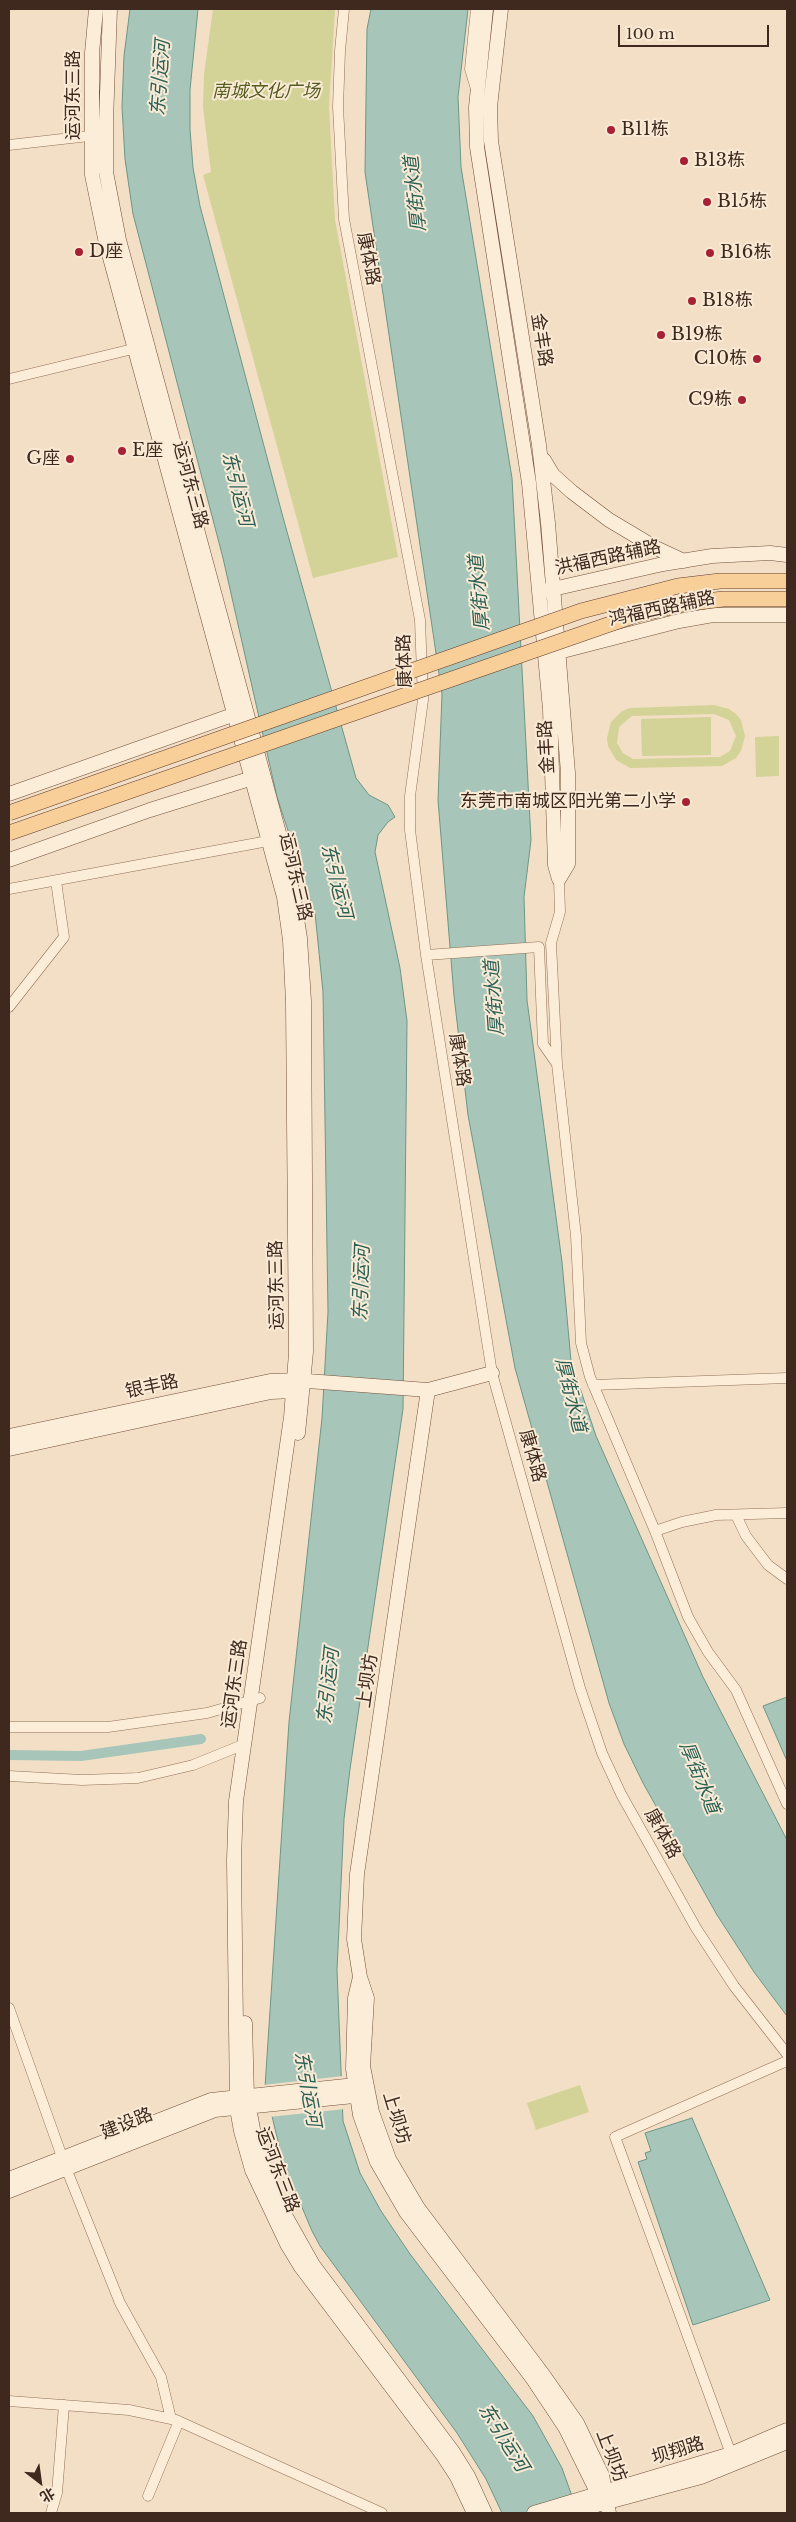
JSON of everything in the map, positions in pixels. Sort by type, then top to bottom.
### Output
[{"type":"main road","points":[[9,813],[581,611],[678,586],[720,581],[787,581]]},
{"type":"main road","points":[[9,833],[636,615],[683,604],[723,599],[787,599]]},
{"type":"street","name":"运河东三路","points":[[96,9],[92,53],[92,175],[106,243],[140,348],[258,777],[293,894],[304,1001],[306,1336],[297,1385],[256,1699],[245,1800],[243,1850],[249,2102],[241,2131],[252,2170],[287,2244],[301,2267],[442,2454],[457,2477],[474,2513]]},
{"type":"street","name":"运河东三路","points":[[110,9],[106,172],[140,348]]},
{"type":"street","name":"康体路","points":[[344,9],[338,106],[344,218],[420,620],[422,646],[421,717],[409,813],[426,955],[492,1373],[582,1696],[602,1753],[621,1794],[696,1928],[734,1986],[787,2054]]},
{"type":"street","points":[[476,9],[470,69],[477,93]]},
{"type":"street","name":"金丰路","points":[[486,9],[477,93],[477,146],[547,590]]},
{"type":"street","name":"金丰路","points":[[501,9],[490,107],[491,141],[539,445],[552,654],[554,865],[559,879]]},
{"type":"street","points":[[9,145],[106,134]]},
{"type":"street","points":[[9,379],[140,348]]},
{"type":"street","points":[[539,445],[549,469],[572,492],[609,520],[656,548],[684,561],[712,556],[770,553],[787,555]]},
{"type":"street","name":"洪福西路辅路","points":[[547,590],[684,561]]},
{"type":"street","name":"鸿福西路辅路","points":[[552,654],[713,615],[787,615]]},
{"type":"street","name":"运河东三路","points":[[240,712],[251,729],[268,841],[284,897],[290,940],[293,1003],[297,1385]]},
{"type":"street","points":[[9,794],[240,712]]},
{"type":"street","points":[[9,860],[150,810],[258,777]]},
{"type":"street","points":[[9,889],[268,841]]},
{"type":"street","points":[[559,879],[560,912],[551,943],[557,1064],[576,1236],[581,1343],[593,1385],[655,1531],[688,1617],[708,1652],[736,1690],[787,1804]]},
{"type":"street","points":[[9,1007],[64,937],[56,881]]},
{"type":"street","points":[[426,955],[539,947],[543,1044],[557,1064]]},
{"type":"street","points":[[297,1385],[428,1390],[492,1373]]},
{"type":"street","points":[[593,1385],[787,1378]]},
{"type":"street","name":"银丰路","points":[[9,1436],[270,1381],[297,1385]]},
{"type":"street","name":"银丰路","points":[[9,1448],[297,1385]]},
{"type":"street","name":"上坝坊","points":[[428,1390],[357,1874],[354,1939],[360,1977],[355,1998],[353,2069],[356,2090],[366,2135],[391,2188],[565,2426],[605,2501]]},
{"type":"street","points":[[655,1531],[682,1522],[716,1515],[787,1513]]},
{"type":"street","points":[[736,1515],[746,1536],[768,1565],[787,1579]]},
{"type":"street","name":"运河东三路","points":[[256,1699],[245,1744],[236,1801],[235,1850],[249,2102],[264,2168],[299,2242],[319,2273],[453,2452],[468,2476],[485,2513]]},
{"type":"street","points":[[9,1727],[108,1727],[207,1713],[256,1699]]},
{"type":"street","points":[[9,1776],[82,1780],[138,1778],[193,1765],[245,1744]]},
{"type":"street","points":[[9,2008],[64,2163],[120,2303],[161,2377],[175,2420],[148,2496]]},
{"type":"street","points":[[731,2454],[615,2137],[787,2061]]},
{"type":"street","name":"建设路","points":[[9,2191],[64,2163],[195,2105],[211,2100],[249,2102],[356,2090]]},
{"type":"street","name":"建设路","points":[[9,2179],[64,2163]]},
{"type":"street","points":[[9,2401],[129,2410],[175,2420],[382,2513]]},
{"type":"street","points":[[51,2513],[57,2493],[64,2405]]},
{"type":"street","name":"坝翔路","points":[[605,2501],[731,2454],[787,2430]]},
{"type":"street","name":"坝翔路","points":[[534,2513],[574,2508],[700,2477],[787,2442]]},
{"type":"green space","name":"南城文化广场","points":[[213,9],[335,9],[329,107],[335,220],[398,557],[313,578],[203,175],[211,172],[203,107],[204,74]]},
{"type":"green space","points":[[714,705],[729,709],[741,720],[745,736],[741,751],[736,758],[722,766],[630,768],[616,760],[608,746],[607,738],[611,722],[622,711],[630,708]],"holes":[[[714,714],[729,720],[736,736],[730,751],[720,757],[633,759],[623,753],[617,743],[619,727],[632,716]]]},
{"type":"green space","points":[[711,717],[711,755],[642,756],[641,719]]},
{"type":"green space","points":[[779,736],[779,776],[756,777],[755,737]]},
{"type":"green space","points":[[580,2085],[589,2112],[536,2130],[527,2103]]},
{"type":"water","name":"东引运河","points":[[130,9],[198,9],[190,90],[190,129],[193,168],[200,206],[284,521],[356,778],[369,795],[388,805],[395,817],[388,822],[378,835],[375,852],[400,968],[407,1021],[403,1409],[344,1819],[337,1970],[343,2121],[360,2173],[381,2211],[410,2254],[533,2416],[562,2468],[578,2513],[502,2513],[486,2479],[457,2433],[320,2246],[283,2162],[265,2087],[289,1722],[322,1418],[328,1312],[323,992],[315,913],[277,797],[223,558],[133,214],[125,159],[122,107],[124,56]]},
{"type":"water","name":"厚街水道","points":[[371,9],[468,9],[458,97],[461,167],[512,478],[531,840],[524,897],[527,1000],[562,1262],[571,1361],[596,1436],[703,1677],[787,1840],[787,2016],[754,1972],[717,1915],[643,1783],[624,1744],[609,1703],[515,1368],[468,1115],[454,996],[438,800],[442,694],[365,172],[367,29]]},
{"type":"water","points":[[787,1697],[787,1761],[763,1706]]},
{"type":"water","points":[[692,2118],[770,2300],[693,2325],[638,2162],[647,2159],[645,2153],[651,2151],[645,2133]]},
{"type":"pier","points":[[343,2076],[345,2109],[269,2117],[263,2085]]},
{"type":"waterway","points":[[9,1755],[81,1756],[201,1739]]},
{"type":"place","name":"B11栋","points":[[611,130]]},
{"type":"place","name":"B13栋","points":[[684,161]]},
{"type":"place","name":"B15栋","points":[[707,202]]},
{"type":"place","name":"D座","points":[[79,252]]},
{"type":"place","name":"B16栋","points":[[710,253]]},
{"type":"place","name":"B18栋","points":[[692,301]]},
{"type":"place","name":"B19栋","points":[[661,335]]},
{"type":"place","name":"C10栋","points":[[757,359]]},
{"type":"place","name":"C9栋","points":[[742,400]]},
{"type":"place","name":"E座","points":[[122,451]]},
{"type":"place","name":"G座","points":[[70,459]]},
{"type":"place","name":"东莞市南城区阳光第二小学","points":[[686,802]]}]
